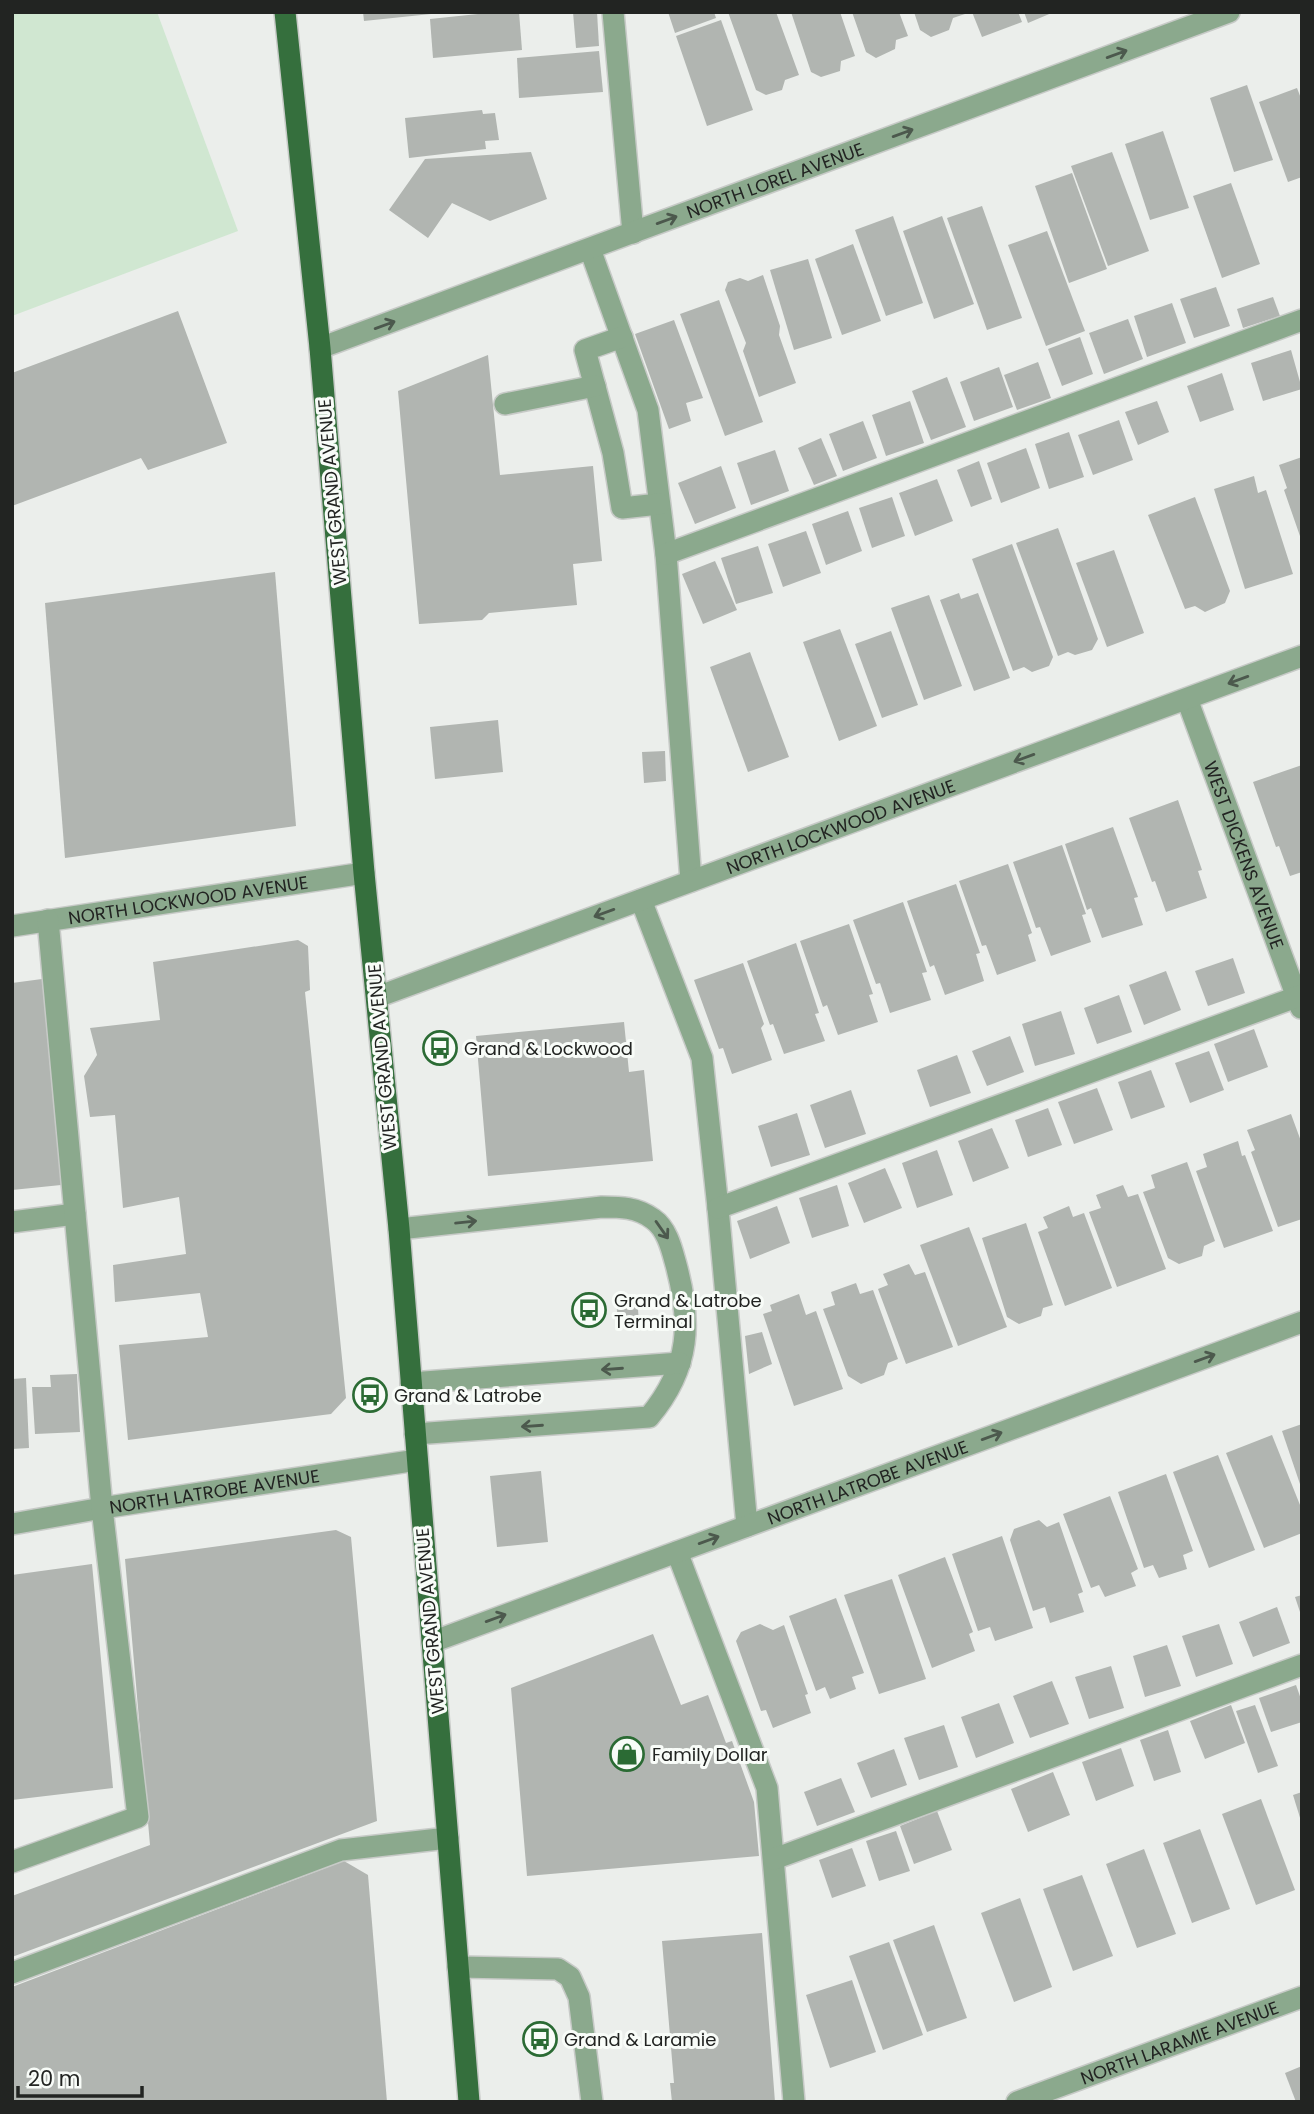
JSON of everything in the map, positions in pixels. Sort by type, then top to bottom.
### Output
[{"type":"main road","name":"WEST GRAND AVENUE","points":[[285,12],[320,348],[364,873],[399,1229],[469,2102]]},
{"type":"street","points":[[613,12],[633,233]]},
{"type":"street","name":"NORTH LOREL AVENUE","points":[[320,348],[1229,12]]},
{"type":"street","points":[[590,249],[648,410],[666,554],[691,881]]},
{"type":"street","points":[[666,554],[1302,320]]},
{"type":"street","points":[[622,337],[585,350],[613,453],[622,508],[659,504]]},
{"type":"street","points":[[505,404],[595,386]]},
{"type":"street","name":"NORTH LOCKWOOD AVENUE","points":[[377,997],[1302,656]]},
{"type":"street","name":"WEST DICKENS AVENUE","points":[[1187,699],[1300,1001]]},
{"type":"street","name":"NORTH LOCKWOOD AVENUE","points":[[12,926],[364,873]]},
{"type":"street","points":[[641,900],[702,1058],[747,1526]]},
{"type":"street","points":[[12,1862],[138,1817],[102,1508],[48,920]]},
{"type":"street","points":[[718,1208],[1300,1001]]},
{"type":"street","points":[[399,1229],[602,1207],[630,1207],[654,1219],[670,1241],[682,1284],[687,1325],[680,1363],[661,1403],[649,1417],[415,1434]]},
{"type":"street","points":[[12,1222],[75,1214]]},
{"type":"street","name":"NORTH LATROBE AVENUE","points":[[432,1642],[1302,1322]]},
{"type":"street","points":[[411,1383],[680,1363]]},
{"type":"street","name":"NORTH LATROBE AVENUE","points":[[12,1524],[417,1460]]},
{"type":"street","points":[[677,1552],[768,1788],[794,2102]]},
{"type":"street","points":[[774,1858],[1302,1665]]},
{"type":"street","points":[[12,1973],[341,1850],[448,1838]]},
{"type":"street","points":[[458,1967],[558,1969],[570,1977],[579,1997],[592,2102]]},
{"type":"street","name":"NORTH LARAMIE AVENUE","points":[[1017,2102],[1302,1997]]},
{"type":"green space","points":[[12,12],[157,12],[238,231],[12,316]]},
{"type":"building","points":[[363,12],[431,12],[431,14],[364,21]]},
{"type":"building","points":[[519,12],[522,50],[433,58],[430,19]]},
{"type":"building","points":[[573,12],[597,12],[599,46],[576,48]]},
{"type":"building","points":[[668,12],[714,12],[716,18],[675,33]]},
{"type":"building","points":[[728,12],[776,12],[799,75],[785,80],[782,90],[766,95],[756,90]]},
{"type":"building","points":[[791,12],[840,12],[855,56],[841,61],[840,71],[821,77],[811,72]]},
{"type":"building","points":[[852,12],[899,12],[908,36],[896,40],[895,49],[876,58],[866,52]]},
{"type":"building","points":[[914,12],[968,13],[953,18],[949,30],[931,37],[920,30]]},
{"type":"building","points":[[972,12],[1018,12],[1022,22],[982,37]]},
{"type":"building","points":[[1024,12],[1054,12],[1028,23]]},
{"type":"building","points":[[721,20],[753,110],[707,126],[676,36]]},
{"type":"building","points":[[599,51],[603,92],[519,98],[517,58]]},
{"type":"building","points":[[1247,85],[1273,160],[1234,172],[1210,98]]},
{"type":"building","points":[[1297,88],[1302,101],[1302,177],[1288,182],[1259,102]]},
{"type":"building","points":[[482,110],[483,114],[495,113],[499,140],[485,141],[486,149],[409,158],[405,118]]},
{"type":"building","points":[[1163,131],[1189,208],[1150,220],[1125,144]]},
{"type":"building","points":[[531,152],[547,199],[490,221],[452,203],[428,238],[389,210],[425,159]]},
{"type":"building","points":[[1112,152],[1149,251],[1108,266],[1071,166]]},
{"type":"building","points":[[1072,173],[1107,269],[1069,283],[1035,186]]},
{"type":"building","points":[[1231,183],[1260,264],[1222,278],[1193,196]]},
{"type":"building","points":[[982,206],[1022,318],[987,330],[947,218]]},
{"type":"building","points":[[893,216],[923,303],[886,316],[855,230]]},
{"type":"building","points":[[942,216],[974,304],[934,319],[903,231]]},
{"type":"building","points":[[1047,231],[1085,331],[1046,346],[1008,245]]},
{"type":"building","points":[[853,244],[881,321],[842,335],[815,259]]},
{"type":"building","points":[[808,259],[832,338],[794,350],[770,270]]},
{"type":"building","points":[[763,275],[780,326],[779,335],[796,383],[759,397],[743,351],[746,343],[725,290],[728,282],[740,278],[748,281]]},
{"type":"building","points":[[1216,287],[1230,326],[1194,338],[1180,299]]},
{"type":"building","points":[[1273,297],[1280,316],[1243,328],[1237,309]]},
{"type":"building","points":[[719,300],[763,422],[725,436],[680,314]]},
{"type":"building","points":[[1172,303],[1186,343],[1147,357],[1134,316]]},
{"type":"building","points":[[178,311],[227,443],[148,470],[141,458],[12,506],[12,373]]},
{"type":"building","points":[[1128,319],[1143,359],[1104,374],[1089,333]]},
{"type":"building","points":[[674,320],[703,398],[686,403],[691,421],[669,429],[635,334]]},
{"type":"building","points":[[1080,337],[1093,374],[1062,386],[1048,349]]},
{"type":"building","points":[[1291,350],[1302,389],[1263,401],[1251,363]]},
{"type":"building","points":[[488,355],[500,475],[593,466],[602,561],[573,564],[577,605],[489,613],[482,620],[419,624],[398,391]]},
{"type":"building","points":[[1038,362],[1051,398],[1017,410],[1004,375]]},
{"type":"building","points":[[999,367],[1013,407],[974,421],[960,382]]},
{"type":"building","points":[[1222,373],[1234,410],[1200,422],[1187,386]]},
{"type":"building","points":[[947,377],[966,427],[931,440],[912,391]]},
{"type":"building","points":[[910,401],[924,443],[886,456],[872,415]]},
{"type":"building","points":[[1157,401],[1169,432],[1138,445],[1125,412]]},
{"type":"building","points":[[1119,420],[1133,460],[1093,475],[1078,435]]},
{"type":"building","points":[[863,421],[877,458],[843,471],[829,434]]},
{"type":"building","points":[[1069,432],[1084,477],[1049,489],[1035,444]]},
{"type":"building","points":[[821,438],[837,476],[814,485],[798,448]]},
{"type":"building","points":[[1026,448],[1040,488],[1001,503],[987,463]]},
{"type":"building","points":[[775,450],[789,491],[751,505],[737,463]]},
{"type":"building","points":[[1302,457],[1301,539],[1284,490],[1287,488],[1279,465]]},
{"type":"building","points":[[979,461],[992,499],[971,507],[957,470]]},
{"type":"building","points":[[721,466],[736,508],[695,524],[678,483]]},
{"type":"building","points":[[1254,476],[1258,493],[1266,490],[1293,574],[1245,589],[1214,489]]},
{"type":"building","points":[[937,479],[953,521],[915,536],[899,493]]},
{"type":"building","points":[[892,497],[905,536],[872,548],[859,508]]},
{"type":"building","points":[[1195,497],[1230,591],[1225,603],[1205,612],[1195,606],[1185,609],[1148,515]]},
{"type":"building","points":[[848,511],[862,551],[826,565],[812,524]]},
{"type":"building","points":[[1058,528],[1098,639],[1092,650],[1075,655],[1068,652],[1058,656],[1016,543]]},
{"type":"building","points":[[806,531],[821,573],[783,587],[768,544]]},
{"type":"building","points":[[1012,544],[1053,657],[1049,666],[1032,672],[1024,667],[1013,671],[972,559]]},
{"type":"building","points":[[758,546],[773,593],[736,604],[721,558]]},
{"type":"building","points":[[1114,550],[1144,633],[1107,647],[1076,563]]},
{"type":"building","points":[[715,561],[737,610],[703,624],[682,574]]},
{"type":"building","points":[[275,572],[296,826],[65,858],[45,603]]},
{"type":"building","points":[[959,593],[961,599],[978,593],[1010,678],[974,691],[940,600]]},
{"type":"building","points":[[929,595],[962,686],[924,700],[891,608]]},
{"type":"building","points":[[840,629],[877,726],[839,741],[803,642]]},
{"type":"building","points":[[891,631],[918,705],[882,718],[855,644]]},
{"type":"building","points":[[750,652],[789,757],[748,772],[710,667]]},
{"type":"building","points":[[498,720],[503,772],[435,779],[430,727]]},
{"type":"building","points":[[665,751],[666,781],[644,783],[642,752]]},
{"type":"building","points":[[1302,765],[1302,872],[1290,876],[1279,846],[1276,847],[1253,782]]},
{"type":"building","points":[[1178,800],[1202,870],[1198,871],[1207,898],[1166,912],[1129,818]]},
{"type":"building","points":[[1113,827],[1138,897],[1134,898],[1143,925],[1102,938],[1091,908],[1087,910],[1065,844]]},
{"type":"building","points":[[1062,845],[1086,914],[1082,915],[1091,942],[1051,956],[1040,927],[1036,928],[1013,862]]},
{"type":"building","points":[[1008,864],[1032,933],[1028,935],[1036,961],[997,975],[986,945],[982,946],[959,881]]},
{"type":"building","points":[[956,884],[980,953],[976,954],[984,981],[945,995],[934,965],[930,967],[907,901]]},
{"type":"building","points":[[903,902],[927,972],[922,973],[931,1000],[890,1013],[880,983],[876,984],[853,920]]},
{"type":"building","points":[[849,924],[873,994],[869,995],[878,1022],[838,1035],[827,1005],[823,1007],[800,941]]},
{"type":"building","points":[[298,940],[308,946],[310,990],[305,992],[346,1398],[331,1414],[128,1440],[119,1345],[208,1337],[200,1293],[115,1302],[113,1265],[186,1254],[179,1197],[123,1208],[115,1115],[90,1117],[84,1076],[97,1055],[90,1028],[160,1020],[153,962]]},
{"type":"building","points":[[796,943],[819,1013],[815,1014],[825,1041],[784,1054],[773,1024],[770,1025],[747,961]]},
{"type":"building","points":[[1233,958],[1245,993],[1208,1006],[1195,971]]},
{"type":"building","points":[[743,963],[764,1024],[761,1028],[772,1060],[732,1074],[723,1048],[719,1049],[694,980]]},
{"type":"building","points":[[1166,971],[1181,1010],[1144,1025],[1129,985]]},
{"type":"building","points":[[42,979],[61,1185],[12,1190],[12,983]]},
{"type":"building","points":[[1119,995],[1132,1032],[1097,1044],[1084,1008]]},
{"type":"building","points":[[1061,1011],[1075,1054],[1035,1066],[1022,1024]]},
{"type":"building","points":[[624,1022],[629,1072],[644,1070],[653,1161],[488,1176],[476,1036]]},
{"type":"building","points":[[1254,1029],[1268,1067],[1228,1082],[1214,1044]]},
{"type":"building","points":[[1010,1036],[1024,1072],[987,1086],[972,1051]]},
{"type":"building","points":[[1209,1051],[1224,1090],[1190,1103],[1175,1063]]},
{"type":"building","points":[[957,1055],[971,1093],[930,1107],[917,1070]]},
{"type":"building","points":[[1151,1070],[1165,1107],[1131,1119],[1118,1082]]},
{"type":"building","points":[[1097,1088],[1113,1130],[1074,1144],[1058,1102]]},
{"type":"building","points":[[851,1090],[866,1134],[825,1148],[810,1105]]},
{"type":"building","points":[[1048,1108],[1062,1145],[1028,1157],[1015,1120]]},
{"type":"building","points":[[797,1113],[810,1155],[771,1167],[758,1126]]},
{"type":"building","points":[[1291,1114],[1302,1144],[1302,1219],[1278,1227],[1251,1152],[1255,1150],[1247,1130]]},
{"type":"building","points":[[992,1128],[1009,1168],[973,1182],[958,1141]]},
{"type":"building","points":[[1238,1141],[1273,1231],[1224,1248],[1196,1171],[1207,1167],[1203,1154]]},
{"type":"building","points":[[937,1150],[953,1195],[917,1208],[902,1163]]},
{"type":"building","points":[[1187,1162],[1215,1241],[1204,1246],[1202,1256],[1179,1264],[1168,1258],[1143,1192],[1155,1188],[1151,1175]]},
{"type":"building","points":[[885,1168],[902,1208],[864,1223],[848,1183]]},
{"type":"building","points":[[837,1185],[849,1226],[812,1238],[799,1198]]},
{"type":"building","points":[[1123,1185],[1128,1197],[1138,1194],[1166,1269],[1117,1287],[1089,1212],[1101,1208],[1096,1195]]},
{"type":"building","points":[[777,1206],[790,1243],[750,1259],[737,1221]]},
{"type":"building","points":[[1069,1206],[1073,1217],[1084,1213],[1112,1288],[1065,1306],[1038,1232],[1048,1228],[1043,1217]]},
{"type":"building","points":[[1026,1223],[1053,1305],[1043,1308],[1041,1316],[1019,1324],[1007,1317],[982,1238]]},
{"type":"building","points":[[969,1227],[1007,1327],[958,1346],[920,1245]]},
{"type":"building","points":[[909,1264],[915,1275],[925,1272],[953,1347],[906,1364],[878,1289],[888,1285],[883,1274]]},
{"type":"building","points":[[856,1283],[860,1294],[873,1290],[898,1359],[888,1363],[884,1375],[861,1384],[848,1376],[823,1309],[835,1305],[831,1292]]},
{"type":"building","points":[[799,1294],[806,1315],[816,1311],[843,1389],[794,1406],[763,1314],[772,1311],[770,1305]]},
{"type":"building","points":[[637,1295],[639,1324],[618,1325],[616,1296]]},
{"type":"building","points":[[762,1332],[772,1364],[749,1374],[745,1336]]},
{"type":"building","points":[[77,1374],[80,1432],[35,1434],[32,1387],[51,1387],[50,1375]]},
{"type":"building","points":[[26,1378],[29,1448],[12,1449],[12,1379]]},
{"type":"building","points":[[1302,1424],[1302,1487],[1301,1487],[1282,1431]]},
{"type":"building","points":[[1272,1435],[1302,1510],[1302,1533],[1264,1548],[1226,1453]]},
{"type":"building","points":[[1218,1455],[1255,1550],[1209,1568],[1173,1472]]},
{"type":"building","points":[[541,1471],[548,1542],[497,1547],[490,1476]]},
{"type":"building","points":[[1166,1474],[1193,1551],[1183,1555],[1187,1569],[1159,1578],[1153,1565],[1144,1568],[1118,1492]]},
{"type":"building","points":[[1110,1496],[1138,1569],[1131,1573],[1136,1586],[1105,1597],[1099,1585],[1091,1588],[1063,1514]]},
{"type":"building","points":[[1039,1520],[1047,1527],[1059,1522],[1083,1592],[1078,1594],[1084,1612],[1050,1623],[1045,1607],[1033,1611],[1010,1540],[1014,1529]]},
{"type":"building","points":[[336,1530],[351,1537],[377,1821],[12,1957],[12,1896],[150,1845],[125,1559]]},
{"type":"building","points":[[1002,1536],[1033,1628],[995,1641],[990,1627],[978,1631],[952,1554]]},
{"type":"building","points":[[945,1557],[973,1632],[969,1634],[975,1651],[932,1668],[898,1575]]},
{"type":"building","points":[[92,1564],[113,1788],[12,1800],[12,1575]]},
{"type":"building","points":[[892,1579],[926,1679],[879,1694],[844,1595]]},
{"type":"building","points":[[1302,1595],[1302,1615],[1301,1615],[1295,1597]]},
{"type":"building","points":[[836,1598],[864,1673],[852,1677],[856,1689],[830,1699],[825,1687],[816,1691],[789,1616]]},
{"type":"building","points":[[1277,1607],[1290,1643],[1253,1657],[1239,1622]]},
{"type":"building","points":[[760,1624],[773,1630],[784,1625],[808,1694],[805,1695],[811,1713],[773,1728],[766,1710],[761,1711],[736,1641],[741,1632]]},
{"type":"building","points":[[1219,1624],[1233,1664],[1196,1677],[1182,1636]]},
{"type":"building","points":[[653,1634],[681,1705],[708,1695],[726,1743],[732,1741],[754,1802],[759,1856],[527,1876],[511,1688]]},
{"type":"building","points":[[1167,1645],[1181,1686],[1145,1697],[1133,1656]]},
{"type":"building","points":[[1111,1666],[1124,1708],[1089,1719],[1075,1677]]},
{"type":"building","points":[[1052,1681],[1069,1724],[1030,1738],[1013,1696]]},
{"type":"building","points":[[1296,1685],[1302,1702],[1302,1722],[1271,1732],[1259,1698]]},
{"type":"building","points":[[999,1703],[1014,1743],[976,1758],[961,1717]]},
{"type":"building","points":[[1231,1705],[1245,1743],[1205,1759],[1190,1721]]},
{"type":"building","points":[[1255,1705],[1278,1766],[1258,1773],[1236,1711]]},
{"type":"building","points":[[944,1725],[958,1767],[919,1780],[904,1738]]},
{"type":"building","points":[[1168,1730],[1181,1772],[1154,1781],[1140,1740]]},
{"type":"building","points":[[1121,1748],[1134,1786],[1096,1801],[1082,1762]]},
{"type":"building","points":[[894,1749],[907,1785],[871,1798],[857,1763]]},
{"type":"building","points":[[1053,1772],[1070,1815],[1028,1832],[1011,1789]]},
{"type":"building","points":[[841,1778],[855,1812],[817,1826],[804,1792]]},
{"type":"building","points":[[1302,1792],[1302,1821],[1301,1821],[1293,1795]]},
{"type":"building","points":[[1261,1799],[1295,1890],[1256,1905],[1222,1814]]},
{"type":"building","points":[[937,1811],[952,1850],[914,1864],[900,1826]]},
{"type":"building","points":[[1200,1829],[1230,1909],[1192,1923],[1163,1843]]},
{"type":"building","points":[[896,1831],[910,1871],[879,1881],[866,1841]]},
{"type":"building","points":[[852,1848],[866,1886],[832,1898],[819,1860]]},
{"type":"building","points":[[1144,1849],[1176,1934],[1137,1948],[1106,1864]]},
{"type":"building","points":[[344,1861],[368,1875],[387,2102],[12,2102],[12,1987]]},
{"type":"building","points":[[1082,1875],[1113,1956],[1073,1971],[1043,1889]]},
{"type":"building","points":[[1020,1898],[1052,1987],[1014,2002],[981,1913]]},
{"type":"building","points":[[934,1925],[967,2018],[927,2032],[893,1940]]},
{"type":"building","points":[[762,1933],[775,2102],[672,2102],[670,2083],[674,2083],[662,1941]]},
{"type":"building","points":[[889,1942],[923,2035],[883,2050],[849,1956]]},
{"type":"building","points":[[852,1980],[876,2052],[830,2068],[806,1995]]},
{"type":"building","points":[[1302,2066],[1302,2102],[1296,2102],[1285,2073]]},
{"type":"place","name":"Grand & Lockwood","points":[[440,1048]]},
{"type":"place","name":"Grand & Latrobe Terminal","points":[[589,1310]]},
{"type":"place","name":"Grand & Latrobe","points":[[370,1395]]},
{"type":"place","name":"Family Dollar","points":[[627,1754]]},
{"type":"place","name":"Grand & Laramie","points":[[540,2039]]}]
